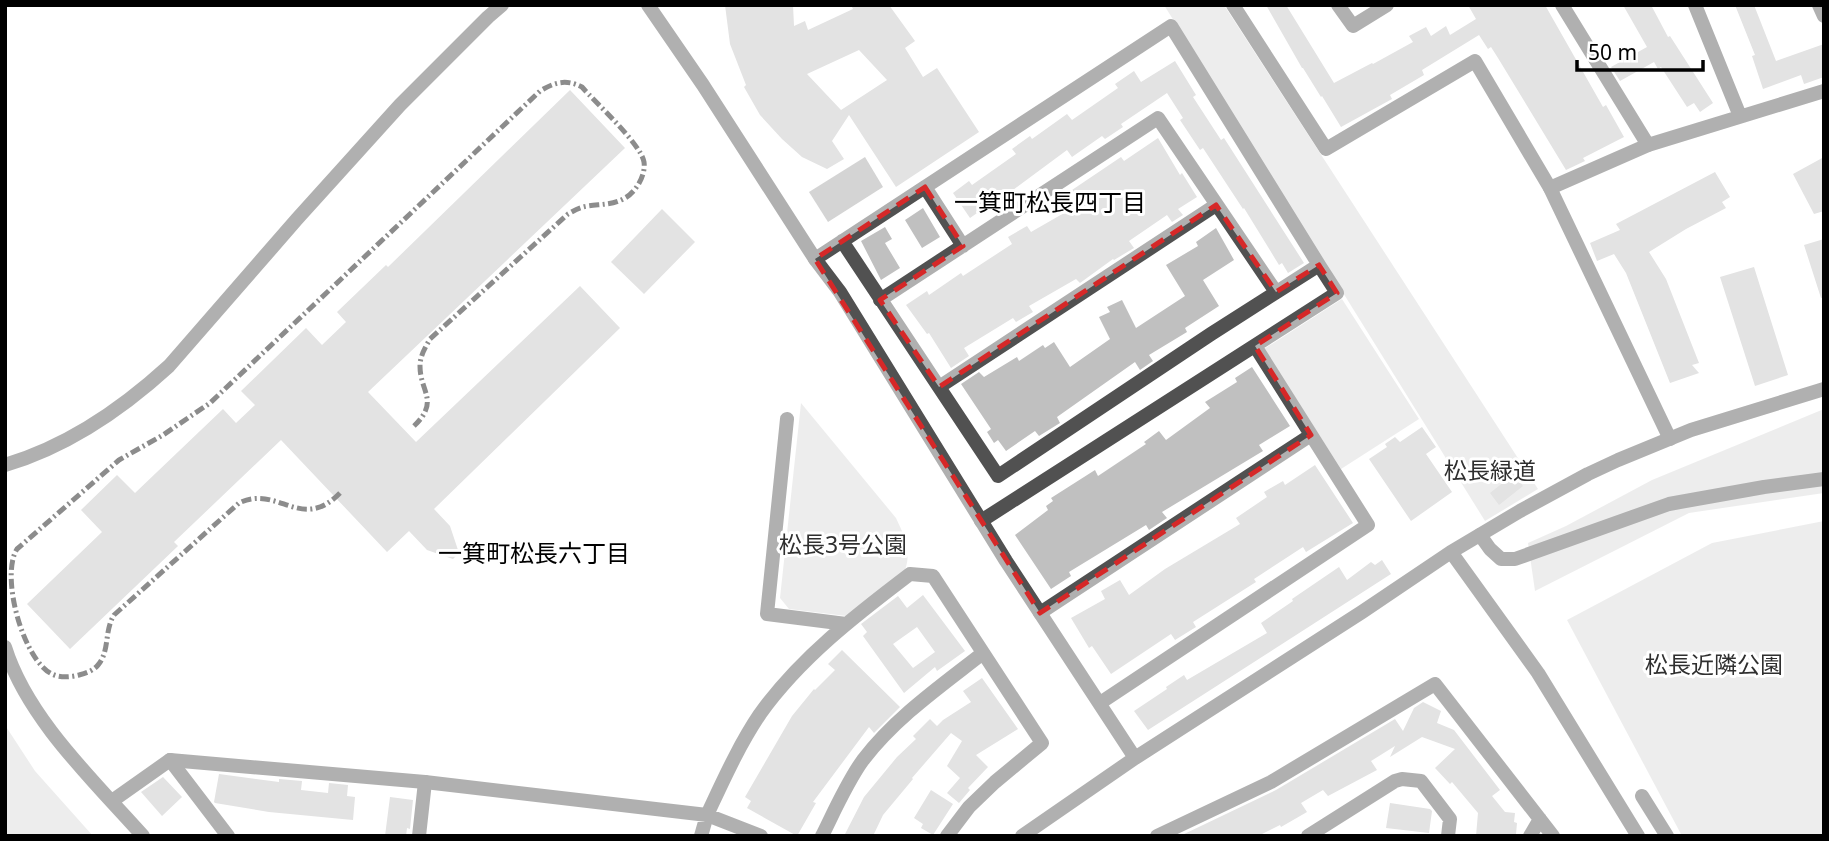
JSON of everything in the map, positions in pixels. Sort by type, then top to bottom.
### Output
[{"type":"street","points":[[5,465],[20,461],[89,427],[153,381],[400,105],[502,5]]},
{"type":"street","points":[[648,5],[815,259],[840,292],[981,522],[1135,758]]},
{"type":"street","points":[[1233,5],[1326,149],[1475,61],[1550,188],[1670,439]]},
{"type":"street","points":[[1338,5],[1353,26],[1387,5]]},
{"type":"street","points":[[1562,5],[1648,145]]},
{"type":"street","points":[[1695,5],[1740,116]]},
{"type":"street","points":[[1819,5],[1824,16]]},
{"type":"street","points":[[815,259],[1171,26],[1337,293],[981,522]]},
{"type":"street","points":[[1550,188],[1648,145],[1824,91]]},
{"type":"street","points":[[880,300],[1158,118],[1276,292]]},
{"type":"street","points":[[925,187],[963,246]]},
{"type":"street","points":[[939,387],[1216,205]]},
{"type":"street","points":[[842,241],[998,476],[1319,265]]},
{"type":"street","points":[[1100,703],[1368,525],[1255,346]]},
{"type":"street","points":[[1022,836],[1135,758],[1451,552],[1520,511],[1588,474],[1691,430],[1824,390]]},
{"type":"street","points":[[787,419],[767,614],[846,624]]},
{"type":"street","points":[[1041,613],[1311,435]]},
{"type":"street","points":[[1480,535],[1501,559],[1515,559],[1669,503],[1824,479]]},
{"type":"street","points":[[1451,552],[1538,673],[1638,836]]},
{"type":"street","points":[[701,836],[707,815],[728,769],[760,715],[785,684],[846,624],[910,574],[933,576],[1042,743],[969,807],[947,836]]},
{"type":"street","points":[[5,647],[21,685],[53,734],[143,836]]},
{"type":"street","points":[[822,836],[862,762],[885,734],[911,709],[983,653]]},
{"type":"street","points":[[1157,836],[1271,782],[1435,684],[1553,836]]},
{"type":"street","points":[[112,801],[170,760],[425,782],[707,815],[761,836]]},
{"type":"street","points":[[170,760],[228,836]]},
{"type":"street","points":[[1308,836],[1395,781],[1412,779],[1422,781],[1450,819],[1448,836]]},
{"type":"street","points":[[419,836],[425,782]]},
{"type":"street","points":[[1642,796],[1667,836]]},
{"type":"street","points":[[1530,836],[1540,820]]},
{"type":"highlighted area","points":[[925,187],[963,246],[880,300],[939,387],[1216,205],[1276,292],[1319,265],[1337,293],[1255,346],[1311,435],[1040,613],[815,259]]},
{"type":"green space","name":"松長緑道","points":[[1164,5],[1224,5],[1538,489],[1485,521]]},
{"type":"green space","points":[[1342,299],[1419,419],[1341,469],[1264,349]]},
{"type":"green space","name":"松長3号公園","points":[[801,403],[896,518],[906,543],[908,556],[905,570],[846,616],[789,609],[780,598]]},
{"type":"green space","points":[[1824,409],[1824,493],[1689,513],[1535,591],[1528,543],[1652,480]]},
{"type":"green space","name":"松長近隣公園","points":[[1824,521],[1824,836],[1682,836],[1567,620],[1712,543]]},
{"type":"green space","points":[[5,725],[35,771],[93,836],[5,836]]},
{"type":"shaded area","points":[[865,157],[883,187],[828,222],[809,192]]},
{"type":"building","points":[[725,5],[793,5],[794,26],[805,21],[808,30],[853,9],[851,5],[889,5],[915,41],[905,48],[923,77],[937,68],[979,132],[896,187],[849,115],[832,141],[844,159],[827,169],[802,157],[760,115],[744,87],[746,85],[730,44]],"holes":[[[859,50],[887,80],[841,110],[807,74]]]},
{"type":"building","points":[[1266,5],[1286,5],[1334,83],[1413,42],[1409,36],[1426,27],[1431,36],[1446,26],[1450,35],[1476,19],[1468,5],[1545,5],[1603,107],[1606,105],[1624,137],[1566,170],[1491,47],[1488,49],[1479,35],[1422,70],[1424,75],[1390,95],[1392,99],[1341,127],[1302,68]]},
{"type":"building","points":[[1623,5],[1651,5],[1668,37],[1670,36],[1713,103],[1700,112],[1694,103],[1687,107],[1661,67],[1658,69],[1654,62],[1620,81],[1611,67],[1647,47]]},
{"type":"building","points":[[1735,5],[1754,5],[1776,61],[1824,44],[1824,77],[1804,84],[1801,75],[1763,89],[1752,56],[1755,55]]},
{"type":"building","points":[[1175,61],[1196,95],[1193,97],[1221,140],[1224,138],[1304,263],[1288,273],[1282,263],[1279,265],[1203,148],[1200,150],[1180,120],[1183,118],[1167,93],[1121,124],[1123,127],[1105,139],[1102,136],[1072,157],[1067,150],[970,218],[953,193],[969,181],[972,185],[1016,154],[1012,149],[1030,136],[1032,139],[1067,114],[1072,120],[1118,88],[1115,84],[1134,71],[1141,82]]},
{"type":"building","points":[[570,90],[625,148],[368,392],[416,442],[580,286],[620,328],[434,509],[450,526],[459,553],[453,559],[427,550],[409,531],[387,552],[281,440],[174,542],[178,546],[70,649],[27,604],[102,532],[81,510],[117,475],[135,493],[223,409],[236,423],[255,405],[241,391],[306,328],[322,345],[346,322],[337,312],[386,265],[388,267]]},
{"type":"building","points":[[1158,138],[1197,197],[1178,209],[1183,215],[1172,222],[1167,215],[1129,241],[1134,248],[1113,259],[1080,283],[1076,279],[1029,306],[1033,312],[1016,322],[1013,318],[964,348],[969,356],[951,368],[929,333],[927,334],[906,305],[927,291],[929,295],[961,273],[963,276],[1012,244],[1008,237],[1027,226],[1031,232],[1078,205],[1075,200],[1078,198],[1072,190],[1121,157],[1124,161]]},
{"type":"building","points":[[1824,157],[1824,211],[1814,214],[1793,174]]},
{"type":"building","points":[[1715,172],[1730,197],[1722,202],[1726,208],[1649,252],[1666,279],[1699,363],[1692,365],[1699,373],[1670,383],[1626,273],[1614,254],[1597,261],[1590,243],[1620,230],[1616,224]]},
{"type":"building","points":[[923,208],[940,237],[922,248],[905,220]]},
{"type":"building","points":[[662,209],[695,242],[644,294],[611,262]]},
{"type":"building","points":[[885,227],[892,239],[885,243],[900,268],[881,280],[861,241]]},
{"type":"building","points":[[1216,228],[1234,260],[1203,280],[1219,306],[1185,328],[1187,332],[1149,355],[1153,361],[1140,370],[1135,362],[1057,417],[1060,423],[1039,436],[1035,431],[1006,451],[998,440],[994,443],[987,432],[991,429],[961,384],[979,372],[984,377],[1017,357],[1019,361],[1043,345],[1045,348],[1054,342],[1070,367],[1110,339],[1099,317],[1110,312],[1107,307],[1122,300],[1136,328],[1185,296],[1166,265],[1198,246],[1196,242]]},
{"type":"building","points":[[1824,239],[1824,297],[1821,298],[1804,245]]},
{"type":"building","points":[[1754,267],[1788,375],[1755,386],[1720,277]]},
{"type":"building","points":[[1252,367],[1290,426],[1259,445],[1263,451],[1162,512],[1167,518],[1149,530],[1146,525],[1069,572],[1071,576],[1051,589],[1015,535],[1048,510],[1046,506],[1053,501],[1051,498],[1095,470],[1098,476],[1146,444],[1144,442],[1159,431],[1166,440],[1210,408],[1205,402],[1237,382],[1235,378]]},
{"type":"building","points":[[1422,427],[1436,447],[1426,454],[1452,492],[1411,521],[1369,459],[1387,447],[1385,444],[1395,437],[1400,442]]},
{"type":"building","points":[[1315,465],[1353,523],[1306,552],[1303,547],[1254,579],[1256,582],[1193,622],[1196,627],[1175,640],[1171,634],[1111,674],[1092,646],[1089,648],[1071,618],[1105,599],[1101,591],[1120,580],[1129,595],[1165,569],[1240,524],[1236,518],[1267,497],[1264,492],[1283,481],[1285,485]]},
{"type":"building","points":[[1514,474],[1523,486],[1499,505],[1490,493]]},
{"type":"building","points":[[1382,560],[1391,574],[1148,730],[1134,711],[1184,675],[1187,680],[1267,633],[1261,623],[1339,567],[1347,580],[1371,562],[1375,565]]},
{"type":"building","points":[[923,595],[965,651],[937,671],[935,667],[904,693],[863,636],[867,632],[861,624],[898,596],[907,608]],"holes":[[[917,627],[935,652],[913,668],[893,644]]]},
{"type":"building","points":[[842,650],[900,707],[874,733],[869,727],[813,802],[816,803],[797,836],[747,808],[751,801],[745,797],[792,716],[814,689],[835,670],[828,664]]},
{"type":"building","points":[[982,678],[1018,729],[976,755],[988,767],[968,788],[970,790],[959,803],[947,793],[960,778],[947,766],[962,741],[951,733],[883,815],[873,836],[844,836],[864,797],[897,757],[916,739],[913,736],[930,719],[937,726],[971,702],[963,691]]},
{"type":"building","points":[[1423,702],[1441,711],[1437,723],[1454,730],[1500,790],[1492,796],[1505,812],[1515,813],[1516,834],[1476,836],[1478,813],[1452,782],[1450,784],[1435,768],[1455,749],[1422,737],[1390,757],[1395,746],[1371,761],[1377,770],[1328,796],[1323,790],[1301,803],[1307,812],[1281,827],[1280,825],[1258,836],[1180,836],[1276,790],[1395,719],[1403,731],[1414,708]]},
{"type":"building","points":[[219,774],[279,782],[279,779],[302,781],[301,790],[328,793],[329,783],[348,785],[347,796],[355,797],[353,820],[269,812],[215,803]]},
{"type":"building","points":[[163,777],[182,797],[162,816],[141,792]]},
{"type":"building","points":[[931,790],[953,804],[933,835],[921,828],[923,824],[914,818]]},
{"type":"building","points":[[390,797],[413,800],[410,829],[407,828],[406,836],[385,836]]},
{"type":"building","points":[[1390,803],[1430,809],[1429,833],[1386,828]]},
{"type":"railway","points":[[340,493],[326,504],[313,509],[301,509],[266,499],[239,503],[114,615],[102,659],[89,672],[69,677],[52,674],[41,666],[32,652],[17,616],[13,597],[12,562],[17,549],[119,460],[163,435],[210,403],[540,91],[561,83],[582,87],[641,154],[644,167],[639,183],[633,192],[620,200],[582,207],[568,214],[430,339],[420,366],[427,396],[426,410],[414,426]]},
{"type":"district","name":"一箕町松長四丁目","points":[[1050,203]]},
{"type":"district","name":"一箕町松長六丁目","points":[[534,554]]}]
